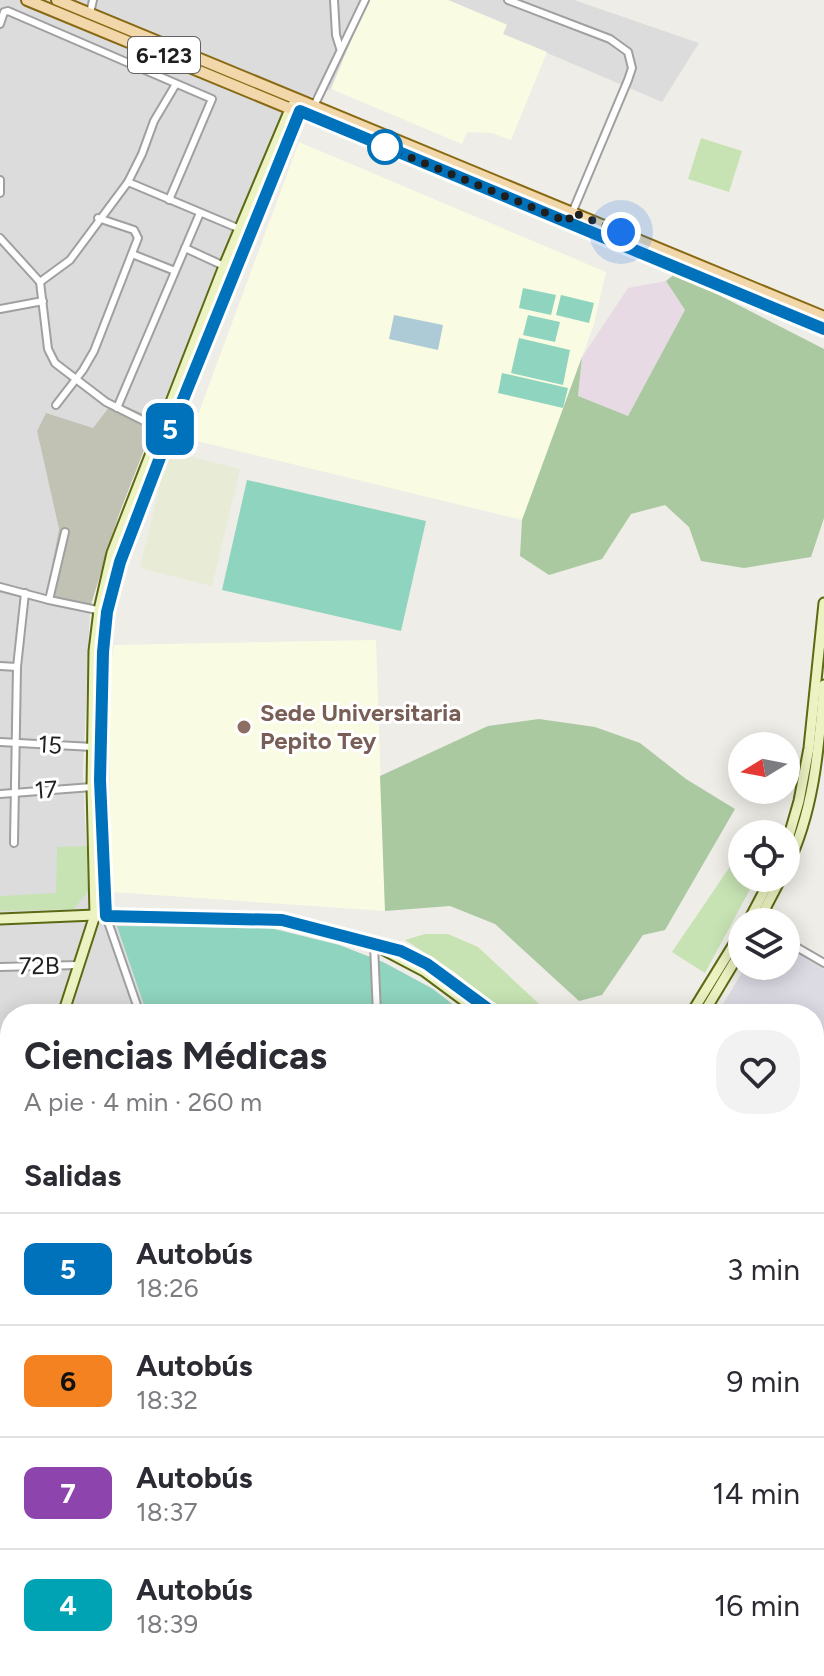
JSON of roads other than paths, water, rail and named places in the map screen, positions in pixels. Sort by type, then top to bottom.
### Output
[{"type":"main road","name":"6-123","points":[[27,0],[157,46]]},
{"type":"main road","name":"6-123","points":[[57,0],[297,106],[824,317]]},
{"type":"main road","name":"6-123","points":[[297,106],[314,106],[824,329]]},
{"type":"main road","points":[[223,285],[224,266],[297,106]]},
{"type":"main road","points":[[66,1004],[95,915],[92,787],[98,652],[112,553],[297,106]]},
{"type":"main road","points":[[794,820],[809,748],[824,603]]},
{"type":"main road","points":[[800,827],[819,748],[824,685]]},
{"type":"main road","points":[[96,747],[106,916]]},
{"type":"main road","points":[[78,916],[95,894]]},
{"type":"main road","points":[[106,902],[121,916]]},
{"type":"main road","points":[[0,919],[95,915],[282,920],[401,951],[427,964],[481,1004]]},
{"type":"main road","points":[[376,946],[424,971],[469,1004]]},
{"type":"main road","points":[[697,1004],[728,954]]},
{"type":"main road","points":[[709,1004],[728,972]]},
{"type":"street","points":[[90,13],[93,0]]},
{"type":"street","points":[[334,0],[340,49]]},
{"type":"street","points":[[314,106],[365,0]]},
{"type":"street","points":[[508,0],[610,39],[628,52],[632,68],[628,80],[570,217]]},
{"type":"street","points":[[0,24],[4,12],[8,11],[212,99],[169,200]]},
{"type":"street","points":[[150,72],[157,46]]},
{"type":"street","points":[[40,282],[70,260],[98,218],[128,182],[154,121],[176,84]]},
{"type":"street","points":[[0,180],[0,193]]},
{"type":"street","points":[[128,182],[240,229]]},
{"type":"street","points":[[117,408],[200,213]]},
{"type":"street","points":[[56,405],[77,380],[94,351],[115,290],[132,254],[137,233],[98,218]]},
{"type":"street","points":[[0,238],[40,282],[48,349],[55,363],[117,408],[164,431]]},
{"type":"street","points":[[185,248],[224,266]]},
{"type":"street","points":[[132,254],[175,271]]},
{"type":"street","points":[[0,309],[43,301]]},
{"type":"street","points":[[49,600],[65,532]]},
{"type":"street","points":[[0,587],[103,611]]},
{"type":"street","points":[[14,843],[17,667],[25,593]]},
{"type":"street","points":[[0,666],[17,667]]},
{"type":"street","name":"15","points":[[0,742],[96,747]]},
{"type":"street","name":"17","points":[[0,794],[92,787]]},
{"type":"street","points":[[106,916],[137,1004]]},
{"type":"street","points":[[376,946],[377,1004]]},
{"type":"street","points":[[800,949],[824,963]]},
{"type":"street","name":"72B","points":[[0,967],[78,965]]},
{"type":"water","points":[[394,315],[443,325],[438,350],[389,339]]},
{"type":"place","name":"Sede Universitaria Pepito Tey","points":[[244,727]]}]
